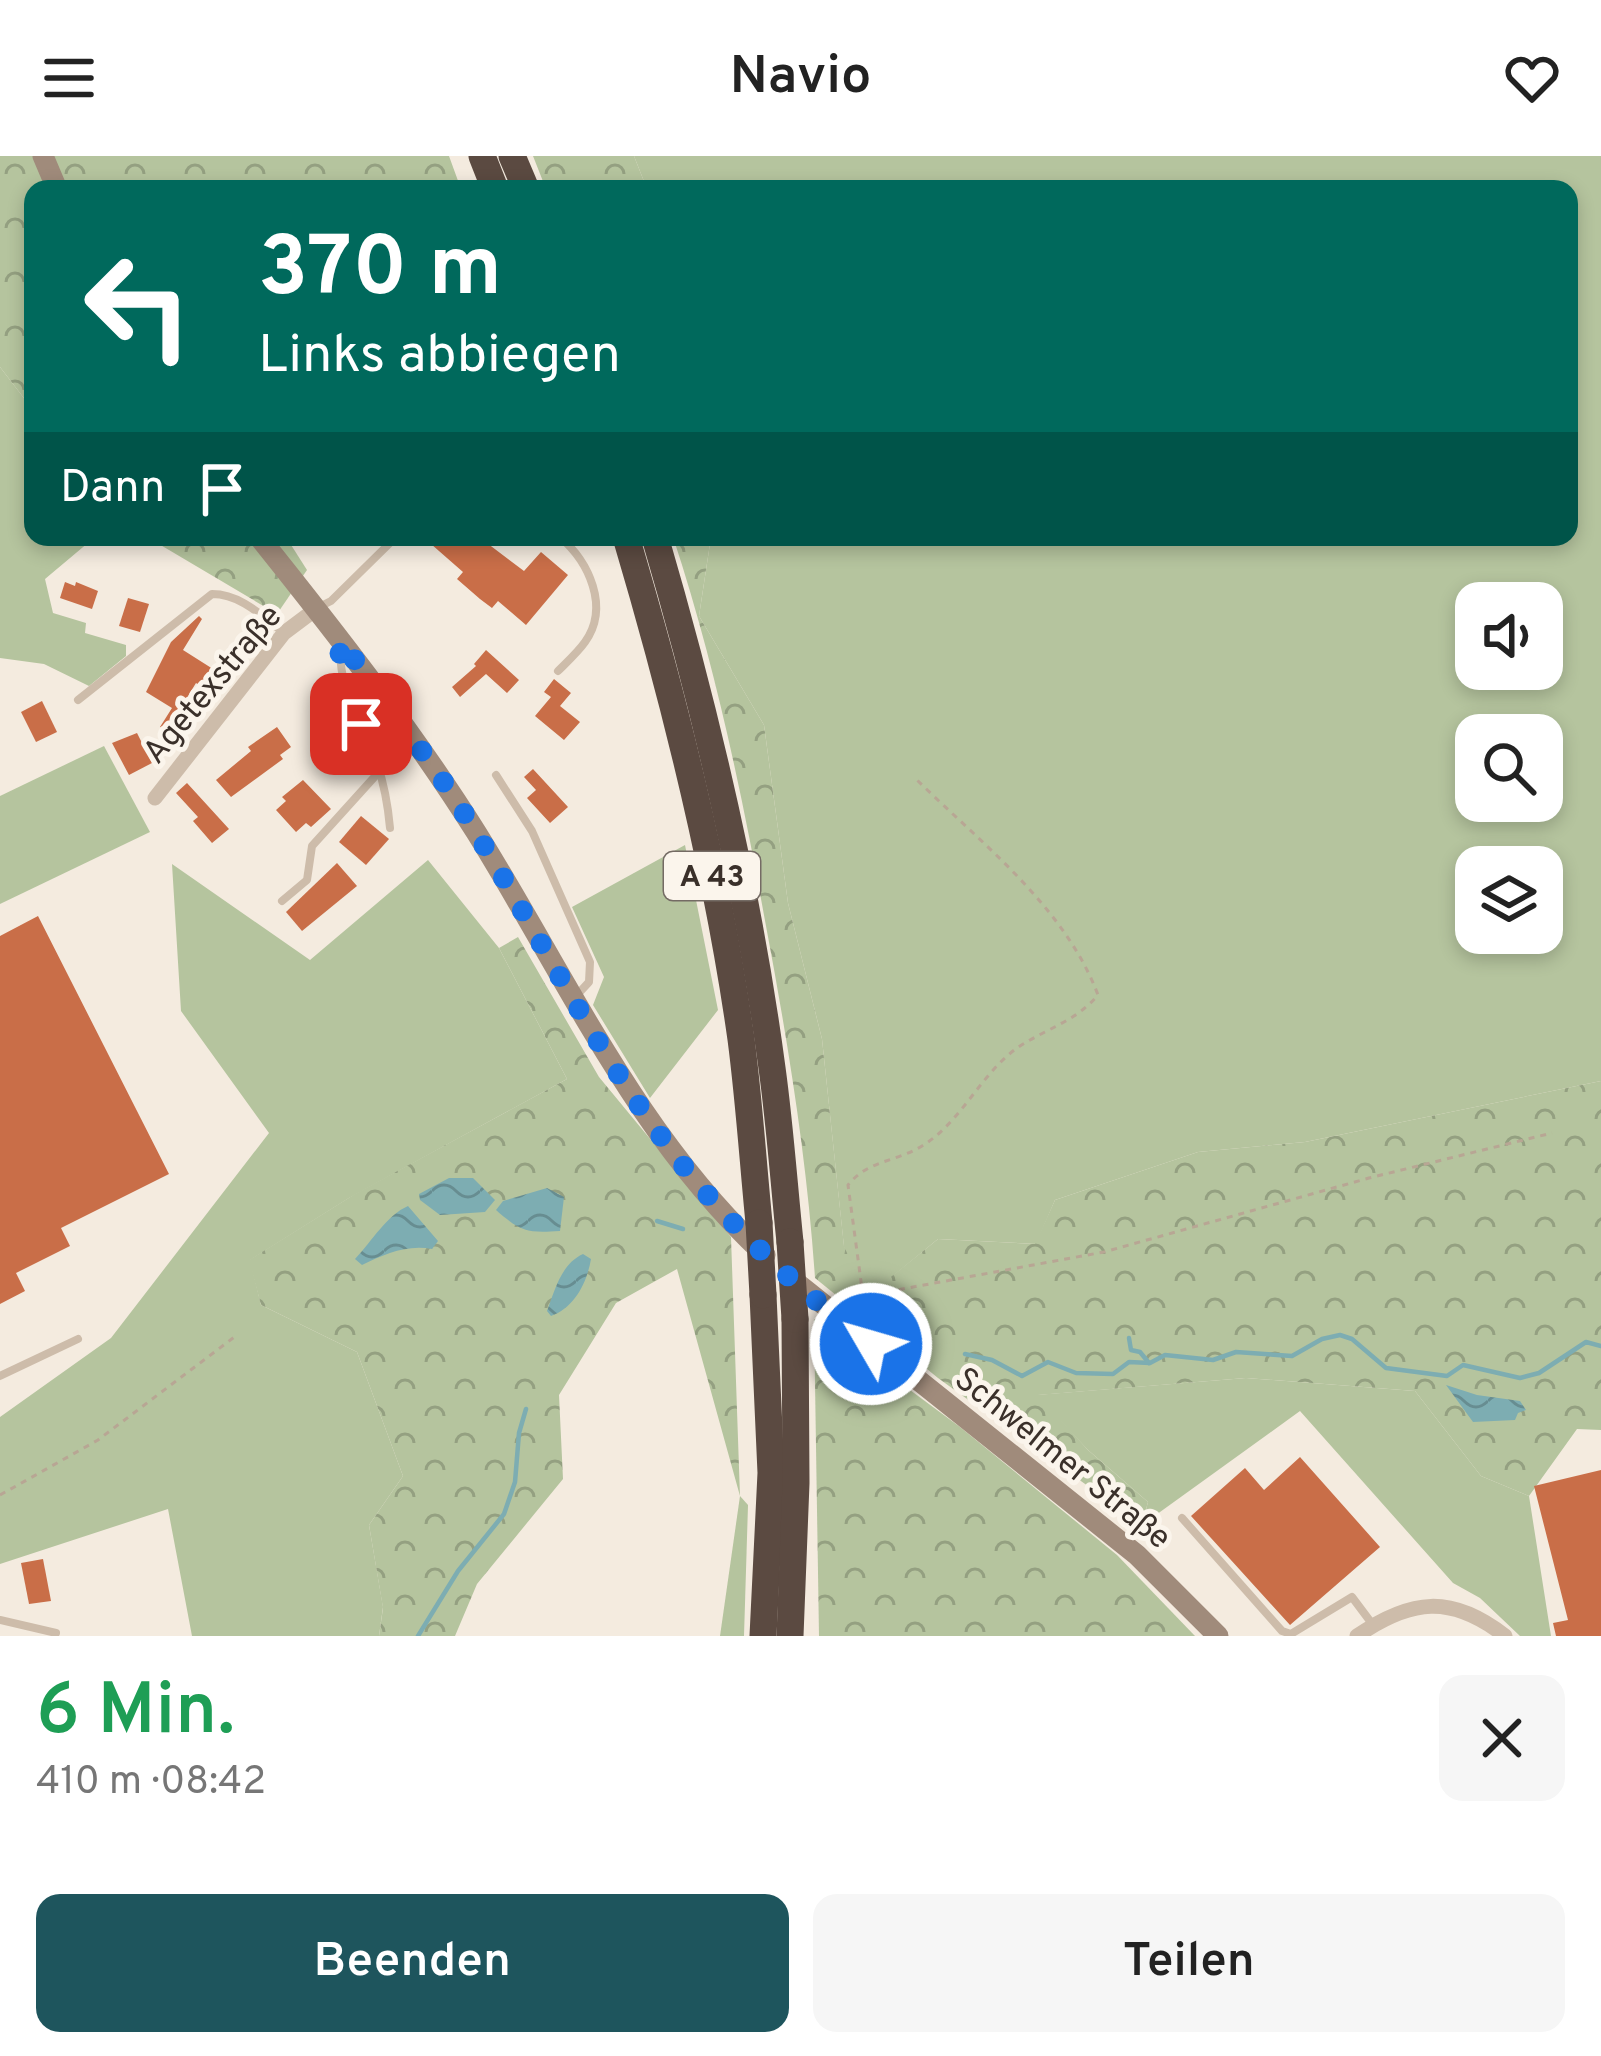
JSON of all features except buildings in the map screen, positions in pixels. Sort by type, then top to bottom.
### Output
[{"type":"highway","name":"A 43","points":[[629,546],[663,660],[724,931],[741,1042],[759,1223],[771,1473],[763,1636]]},
{"type":"highway","name":"A 43","points":[[657,546],[722,789],[772,1068],[795,1319],[790,1636]]},
{"type":"main road","name":"Schwelmer Straße","points":[[266,546],[436,768],[573,1001],[662,1138],[736,1229],[840,1321],[1137,1555],[1218,1636]]},
{"type":"street","name":"Agetexstraße","points":[[155,798],[284,633],[316,609]]},
{"type":"street","points":[[1357,1636],[1402,1610],[1442,1605],[1474,1615],[1504,1636]]},
{"type":"lane","points":[[316,609],[332,602],[387,546]]},
{"type":"lane","points":[[558,671],[586,641],[596,619],[596,593],[583,563],[568,546]]},
{"type":"lane","points":[[78,700],[212,594],[245,603],[284,633]]},
{"type":"lane","points":[[340,640],[340,682],[380,771],[390,827]]},
{"type":"lane","points":[[282,901],[307,880],[312,846],[380,771]]},
{"type":"lane","points":[[496,775],[532,831],[590,962],[589,982],[573,1001]]},
{"type":"lane","points":[[0,1376],[77,1339]]},
{"type":"lane","points":[[1182,1518],[1282,1630],[1291,1634],[1352,1597],[1373,1625]]},
{"type":"lane","points":[[0,1620],[56,1633]]},
{"type":"path","points":[[863,1300],[865,1285],[848,1185],[860,1170],[922,1146],[1000,1062],[1021,1045],[1067,1023],[1098,995],[1045,907],[916,778]]},
{"type":"path","points":[[840,1321],[863,1300],[902,1289],[1104,1252],[1552,1133]]},
{"type":"path","points":[[0,1495],[98,1440],[237,1334]]},
{"type":"green space","points":[[0,156],[449,156],[458,180],[24,180],[24,398],[0,367]]},
{"type":"green space","points":[[533,156],[634,156],[643,180],[542,180]]},
{"type":"green space","points":[[634,156],[1601,156],[1601,1081],[1305,1142],[1198,1152],[1055,1200],[1036,1244],[938,1239],[866,1298],[844,1247],[822,1039],[788,903],[764,725],[699,616],[710,546],[1578,546],[1578,180],[643,180]]},
{"type":"green space","points":[[0,367],[24,398],[24,546],[84,546],[45,579],[53,613],[86,623],[85,633],[126,645],[126,656],[89,686],[44,664],[0,658]]},
{"type":"green space","points":[[162,546],[292,546],[307,570],[277,614]]},
{"type":"green space","points":[[676,546],[710,546],[699,616],[764,725],[788,903],[822,1039],[844,1246],[866,1297],[938,1239],[1035,1244],[1055,1200],[1198,1152],[1305,1142],[1601,1081],[1601,1430],[1577,1429],[1529,1496],[1481,1476],[1415,1391],[1246,1378],[1038,1395],[1088,1450],[1148,1502],[1142,1525],[938,1378],[815,1278],[796,1101],[757,877],[715,681]]},
{"type":"green space","points":[[104,746],[150,832],[0,904],[0,796]]},
{"type":"green space","points":[[685,845],[718,1010],[650,1098],[593,1005],[604,977],[572,907]]},
{"type":"green space","points":[[428,860],[499,948],[567,1079],[349,1198],[250,1260],[261,1305],[357,1352],[403,1476],[369,1525],[383,1607],[379,1636],[192,1636],[168,1509],[0,1564],[0,1417],[111,1338],[269,1133],[181,1011],[172,864],[310,960]]},
{"type":"green space","points":[[518,937],[599,1077],[731,1237],[740,1496],[677,1269],[616,1303],[559,1395],[563,1479],[477,1584],[455,1636],[379,1636],[383,1608],[369,1525],[403,1476],[357,1352],[261,1305],[249,1260],[355,1194],[567,1079],[499,948]]},
{"type":"green space","points":[[814,1319],[960,1427],[1117,1555],[1195,1636],[819,1636]]},
{"type":"green space","points":[[1246,1378],[1415,1391],[1481,1476],[1529,1496],[1551,1636],[1520,1636],[1480,1598],[1453,1583],[1300,1411],[1142,1525],[1148,1502],[1088,1450],[1036,1395]]},
{"type":"green space","points":[[740,1496],[748,1505],[744,1636],[720,1636]]},
{"type":"water","points":[[449,1178],[473,1178],[495,1200],[485,1212],[440,1215],[419,1194]]},
{"type":"water","points":[[547,1188],[564,1197],[560,1231],[525,1230],[496,1210],[503,1201]]},
{"type":"water","points":[[408,1206],[438,1241],[432,1249],[405,1249],[362,1265],[355,1259],[386,1222]]},
{"type":"water","points":[[583,1254],[591,1259],[583,1285],[573,1301],[551,1316],[547,1311],[560,1278]]},
{"type":"water","points":[[1446,1385],[1520,1401],[1526,1410],[1515,1420],[1473,1422]]},
{"type":"waterway","points":[[657,1221],[683,1229]]},
{"type":"waterway","points":[[965,1354],[992,1360],[1022,1376],[1048,1362],[1076,1373],[1113,1374],[1129,1362],[1150,1363],[1165,1355],[1213,1360],[1236,1352],[1292,1356],[1340,1335],[1352,1339],[1386,1368],[1447,1376],[1463,1365],[1520,1378],[1539,1373],[1586,1342],[1601,1346]]},
{"type":"waterway","points":[[1129,1338],[1131,1350],[1140,1352],[1149,1363]]},
{"type":"waterway","points":[[418,1636],[458,1571],[504,1514],[515,1482],[526,1409]]},
{"type":"route","points":[[361,724],[340,682],[340,640],[436,768],[573,1001],[662,1138],[736,1229],[871,1344]]}]
